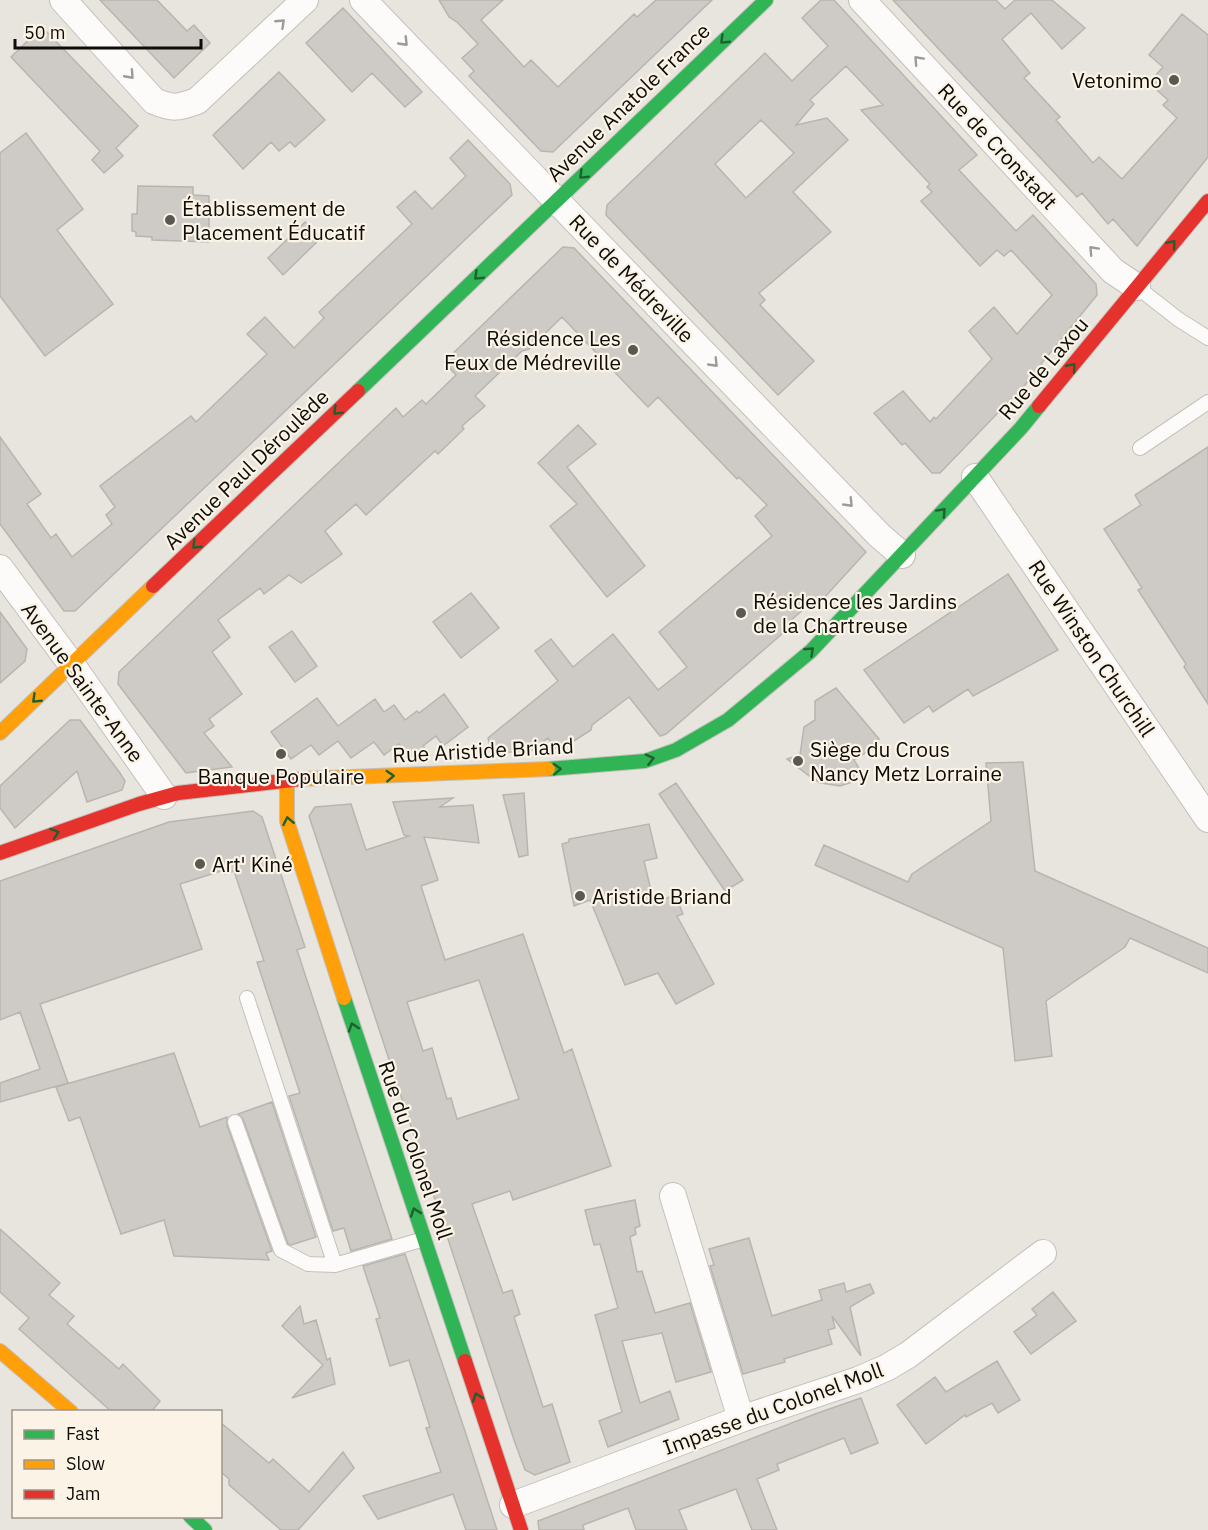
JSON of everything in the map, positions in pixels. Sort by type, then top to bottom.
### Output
[{"type":"main road","name":"Avenue Anatole France","points":[[520,235],[766,0]]},
{"type":"main road","name":"Rue de Laxou","points":[[902,555],[1021,428],[1208,201]]},
{"type":"main road","name":"Avenue Paul Déroulède","points":[[0,733],[520,235]]},
{"type":"main road","name":"Rue Aristide Briand","points":[[0,853],[164,796],[247,784],[574,768],[645,761],[692,742],[737,712],[811,651],[902,555]]},
{"type":"main road","name":"Rue du Colonel Moll","points":[[286,781],[287,821],[359,1046],[521,1530]]},
{"type":"main road","points":[[0,1351],[69,1410]]},
{"type":"main road","points":[[192,1518],[206,1530]]},
{"type":"street","points":[[63,0],[154,101],[170,108],[197,101],[305,0]]},
{"type":"street","name":"Rue de Médreville","points":[[363,0],[879,535],[902,555]]},
{"type":"street","name":"Rue de Cronstadt","points":[[862,0],[1113,270],[1137,287]]},
{"type":"street","name":"Rue Winston Churchill","points":[[975,477],[1208,819]]},
{"type":"street","name":"Avenue Sainte-Anne","points":[[0,568],[72,665],[164,796]]},
{"type":"street","points":[[673,1196],[741,1419]]},
{"type":"street","name":"Impasse du Colonel Moll","points":[[513,1505],[741,1419],[858,1380],[886,1368],[1043,1253]]},
{"type":"lane","points":[[1137,287],[1178,319],[1208,338]]},
{"type":"lane","points":[[1140,448],[1208,402]]},
{"type":"lane","points":[[247,998],[335,1265]]},
{"type":"lane","points":[[235,1122],[281,1250],[308,1264],[335,1265],[424,1239]]},
{"type":"building","points":[[100,0],[157,0],[187,31],[194,25],[210,43],[174,78]]},
{"type":"building","points":[[439,0],[503,0],[481,20],[524,67],[531,60],[558,87],[634,14],[637,17],[656,0],[712,0],[553,152],[541,151],[469,76],[474,71],[462,58],[478,44],[449,17]]},
{"type":"building","points":[[821,0],[834,0],[977,155],[959,170],[1016,231],[1033,215],[1096,284],[1097,295],[1041,364],[1043,366],[940,473],[932,473],[905,443],[902,445],[874,413],[903,391],[930,422],[934,417],[936,419],[992,359],[969,331],[994,307],[1017,334],[1052,295],[1011,250],[1004,256],[997,250],[980,266],[921,201],[932,192],[927,187],[930,184],[861,110],[883,105],[846,66],[810,100],[814,104],[796,125],[827,118],[848,140],[793,192],[831,232],[759,293],[765,300],[760,305],[814,361],[778,395],[606,215],[607,205],[765,53],[792,81],[828,46],[802,18]],"holes":[[[761,120],[794,153],[746,198],[715,164]]]},
{"type":"building","points":[[893,0],[996,0],[1005,9],[1015,0],[1052,0],[1085,28],[1062,49],[1031,13],[1002,39],[1030,73],[1024,78],[1060,117],[1056,120],[1093,163],[1099,157],[1122,179],[1177,118],[1163,105],[1168,100],[1149,83],[1163,67],[1149,55],[1182,14],[1208,35],[1208,157],[1137,246],[1113,219],[1108,224],[1082,193],[1077,197]]},
{"type":"building","points":[[343,8],[422,92],[405,107],[372,73],[352,92],[306,43]]},
{"type":"building","points":[[42,27],[138,126],[116,148],[123,156],[104,173],[92,160],[100,151],[11,57]]},
{"type":"building","points":[[279,72],[325,120],[295,147],[290,142],[279,151],[271,142],[243,169],[213,135]]},
{"type":"building","points":[[26,133],[83,209],[57,230],[113,304],[45,356],[0,296],[0,153]]},
{"type":"building","points":[[468,140],[510,184],[512,195],[75,611],[64,611],[0,524],[0,437],[41,494],[27,504],[51,538],[56,534],[72,557],[112,524],[106,515],[115,507],[100,486],[191,416],[196,422],[267,354],[247,334],[265,317],[294,348],[324,318],[319,312],[412,224],[397,207],[415,191],[432,209],[466,176],[450,158]]},
{"type":"building","name":"Établissement de Placement Éducatif","points":[[138,186],[193,187],[193,195],[209,196],[209,242],[152,240],[152,237],[136,236],[136,232],[132,231],[132,214],[137,214]]},
{"type":"building","points":[[305,222],[321,238],[283,275],[268,258]]},
{"type":"building","points":[[563,247],[574,248],[866,552],[823,599],[815,605],[812,602],[782,628],[782,634],[666,734],[660,736],[629,697],[592,725],[591,730],[563,748],[555,748],[548,738],[531,751],[517,752],[515,749],[511,752],[492,753],[488,738],[558,681],[535,651],[551,639],[573,667],[613,634],[658,690],[687,667],[659,632],[772,536],[755,516],[767,505],[739,477],[737,479],[658,397],[648,407],[562,317],[475,396],[485,406],[462,426],[464,429],[438,454],[435,451],[366,515],[356,504],[325,531],[342,554],[301,583],[289,575],[264,594],[260,588],[218,620],[230,637],[212,652],[242,694],[209,719],[214,726],[204,733],[232,767],[186,773],[118,684],[119,672],[396,408],[403,417],[422,400],[426,404],[456,375],[444,362]]},
{"type":"building","points":[[578,425],[596,444],[567,467],[645,566],[607,597],[550,526],[577,504],[538,463]]},
{"type":"building","points":[[1208,447],[1208,704],[1184,667],[1186,664],[1138,590],[1142,588],[1104,529],[1141,505],[1135,495]]},
{"type":"building","points":[[1008,574],[1058,650],[973,696],[968,689],[933,712],[929,706],[904,723],[864,670]]},
{"type":"building","points":[[471,593],[499,628],[461,658],[433,622]]},
{"type":"building","points":[[0,612],[27,649],[25,661],[0,683]]},
{"type":"building","points":[[292,631],[317,666],[295,682],[269,647]]},
{"type":"building","points":[[836,688],[879,739],[871,745],[873,748],[854,760],[865,778],[840,786],[821,783],[787,759],[800,755],[804,727],[815,720],[815,701]]},
{"type":"building","points":[[444,694],[468,727],[443,746],[436,736],[423,746],[430,755],[409,756],[399,744],[384,755],[374,742],[351,758],[338,741],[319,755],[311,745],[291,759],[271,732],[317,698],[338,726],[375,699],[384,712],[394,705],[405,720],[417,711],[419,713]]},
{"type":"building","points":[[70,720],[80,720],[120,773],[125,781],[122,790],[87,802],[77,771],[15,828],[0,808],[0,786]]},
{"type":"building","points":[[1023,762],[1035,871],[1208,948],[1208,973],[1130,938],[1125,947],[1046,1001],[1052,1056],[1015,1061],[1003,948],[815,865],[824,845],[908,882],[912,874],[991,821],[986,763]]},
{"type":"building","points":[[676,783],[743,880],[725,891],[659,794]]},
{"type":"building","points":[[524,793],[528,855],[519,857],[503,795]]},
{"type":"building","points":[[453,798],[440,807],[473,805],[479,843],[424,837],[438,880],[421,886],[445,960],[523,934],[564,1053],[572,1049],[611,1166],[513,1200],[510,1191],[472,1204],[503,1293],[512,1290],[520,1314],[514,1317],[543,1407],[552,1404],[570,1462],[535,1475],[525,1470],[514,1440],[309,816],[315,807],[351,804],[366,850],[409,836],[404,835],[393,802]],"holes":[[[479,980],[519,1099],[457,1119],[451,1098],[447,1099],[432,1048],[423,1051],[407,1002]]]},
{"type":"building","points":[[253,811],[262,817],[305,947],[297,950],[392,1239],[351,1251],[344,1228],[333,1231],[289,1096],[300,1093],[257,962],[264,961],[234,871],[225,874],[224,870],[180,884],[202,949],[40,1004],[68,1083],[0,1102],[0,1083],[40,1069],[20,1012],[0,1020],[0,881],[169,822]]},
{"type":"building","points":[[649,824],[657,858],[644,861],[654,903],[675,895],[683,914],[677,916],[714,984],[676,1004],[658,973],[625,985],[590,900],[574,906],[562,844],[569,842],[569,839]]},
{"type":"building","points":[[174,1053],[200,1127],[227,1117],[227,1125],[272,1251],[266,1253],[269,1260],[174,1256],[164,1220],[121,1234],[80,1117],[69,1121],[56,1087]]},
{"type":"building","points":[[272,1102],[316,1237],[291,1245],[288,1244],[243,1119],[238,1114]]},
{"type":"building","points":[[635,1200],[640,1226],[635,1228],[636,1234],[630,1237],[637,1272],[642,1271],[655,1313],[690,1303],[711,1372],[676,1382],[662,1333],[622,1341],[640,1403],[670,1391],[679,1419],[608,1447],[599,1421],[622,1412],[595,1315],[618,1308],[600,1244],[594,1245],[585,1210]]},
{"type":"building","points":[[0,1229],[60,1283],[49,1295],[74,1316],[67,1324],[119,1369],[123,1364],[160,1401],[153,1410],[110,1410],[19,1329],[29,1318],[0,1292]]},
{"type":"building","points":[[749,1238],[772,1316],[822,1300],[819,1290],[844,1283],[846,1292],[870,1284],[874,1293],[850,1307],[861,1356],[832,1316],[835,1328],[828,1330],[832,1344],[784,1359],[785,1362],[743,1374],[710,1266],[714,1265],[709,1249]]},
{"type":"building","points":[[405,1254],[497,1530],[466,1530],[453,1494],[378,1519],[363,1496],[441,1472],[426,1428],[430,1427],[409,1360],[390,1366],[376,1319],[380,1318],[363,1266]]},
{"type":"building","points":[[1053,1292],[1076,1321],[1031,1354],[1014,1332],[1037,1315],[1032,1309]]},
{"type":"building","points":[[300,1306],[304,1324],[316,1320],[327,1360],[330,1358],[335,1384],[292,1398],[323,1365],[282,1326]]},
{"type":"building","points":[[997,1361],[1020,1400],[998,1413],[992,1403],[966,1417],[965,1415],[926,1444],[897,1405],[935,1377],[946,1392]]},
{"type":"building","points":[[861,1398],[878,1443],[851,1454],[844,1438],[777,1464],[779,1470],[757,1479],[777,1530],[752,1530],[736,1489],[679,1510],[687,1530],[636,1530],[628,1508],[583,1525],[584,1530],[539,1530],[538,1521]]},
{"type":"building","points":[[222,1424],[269,1463],[273,1459],[309,1492],[343,1452],[354,1468],[298,1530],[281,1530],[229,1485],[229,1479],[222,1473]]},
{"type":"traffic: fast","points":[[358,391],[766,0]]},
{"type":"traffic: fast","points":[[548,769],[645,761],[676,750],[728,720],[811,651],[1021,428],[1039,406]]},
{"type":"traffic: fast","points":[[344,998],[465,1361]]},
{"type":"traffic: fast","points":[[192,1518],[205,1530]]},
{"type":"traffic: slow","points":[[0,733],[153,586]]},
{"type":"traffic: slow","points":[[301,779],[548,769]]},
{"type":"traffic: slow","points":[[287,781],[287,821],[344,998]]},
{"type":"traffic: slow","points":[[0,1351],[69,1410]]},
{"type":"traffic: jam","points":[[1039,406],[1208,201]]},
{"type":"traffic: jam","points":[[153,586],[358,391]]},
{"type":"traffic: jam","points":[[0,853],[139,804],[178,793],[301,779]]},
{"type":"traffic: jam","points":[[465,1361],[521,1530]]},
{"type":"place","name":"Vetonimo","points":[[1174,80]]},
{"type":"place","name":"Établissement de Placement Éducatif","points":[[170,220]]},
{"type":"place","name":"Résidence Les Feux de Médreville","points":[[633,350]]},
{"type":"place","name":"Résidence les Jardins de la Chartreuse","points":[[741,613]]},
{"type":"place","name":"Banque Populaire","points":[[281,754]]},
{"type":"place","name":"Siège du Crous Nancy Metz Lorraine","points":[[798,761]]},
{"type":"place","name":"Art' Kiné","points":[[200,864]]},
{"type":"place","name":"Aristide Briand","points":[[580,896]]}]
